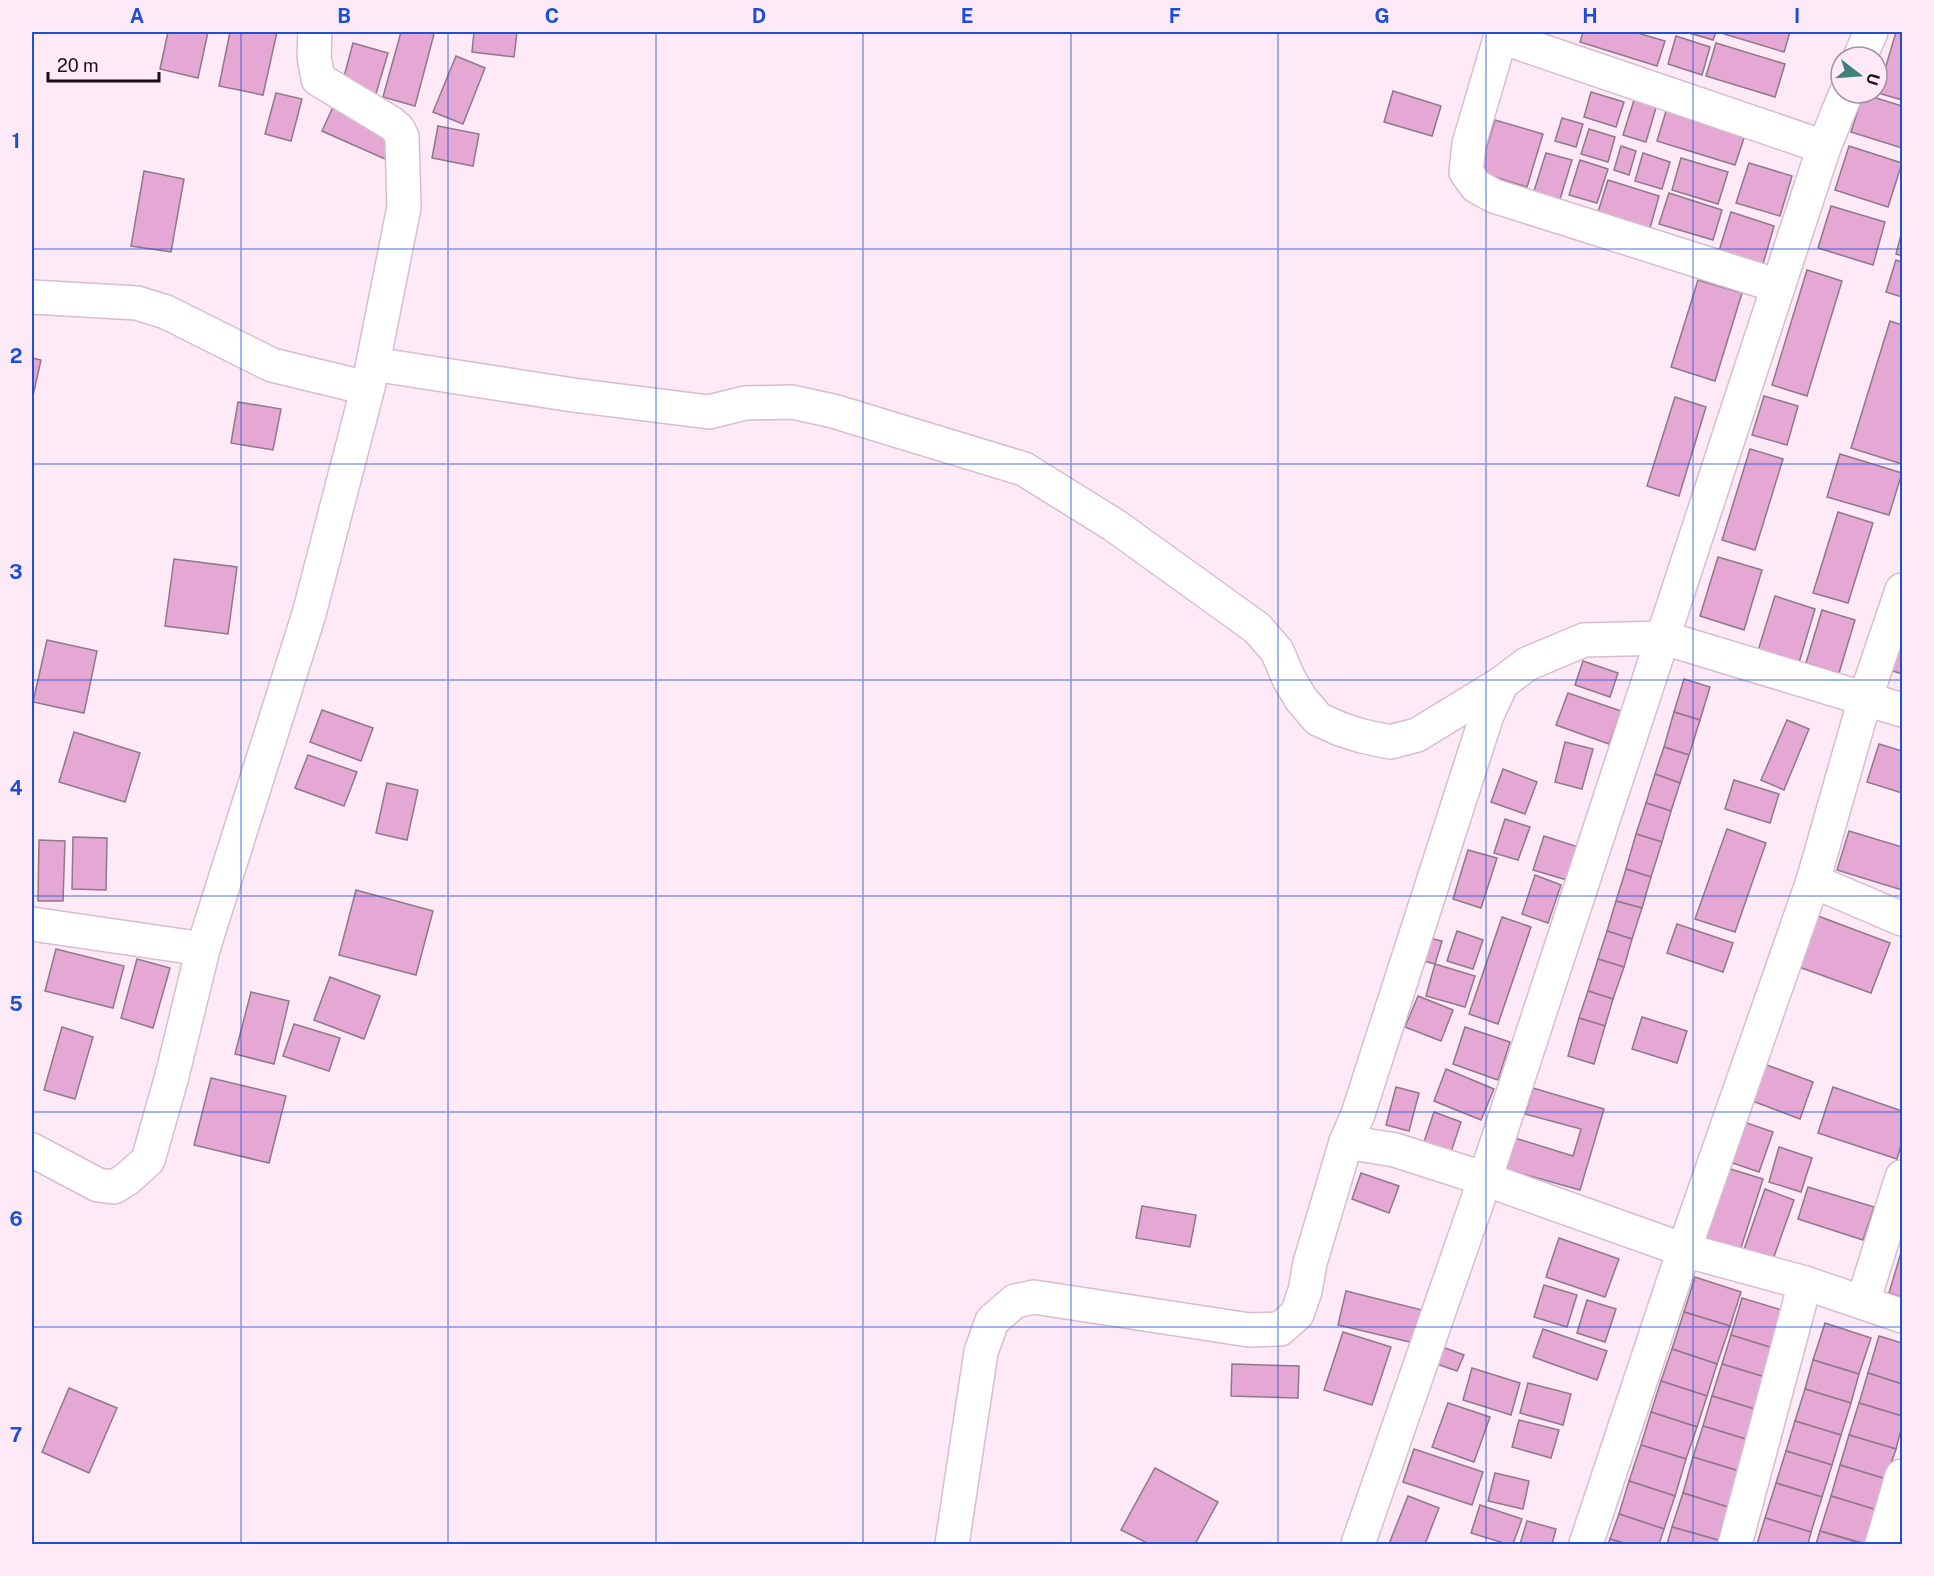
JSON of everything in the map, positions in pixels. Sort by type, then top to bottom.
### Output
[{"type":"street","points":[[32,1150],[98,1185],[114,1187],[127,1179],[148,1160],[172,1076],[203,949],[309,614],[370,376],[404,207],[402,138],[398,129],[391,123],[318,79],[314,56],[315,32]]},
{"type":"street","points":[[1778,286],[1494,196],[1476,186],[1466,172],[1469,144],[1501,34],[1824,147]]},
{"type":"street","points":[[1358,1545],[1485,1179],[1824,147],[1841,105]]},
{"type":"street","points":[[32,297],[137,303],[166,312],[272,365],[573,395],[709,412],[745,403],[792,402],[833,411],[1024,469],[1114,525],[1257,628],[1277,651],[1301,699],[1318,719],[1340,729],[1389,742],[1417,735],[1527,664],[1584,640],[1664,638],[1902,711]]},
{"type":"street","points":[[1586,1545],[1684,1250],[1813,881],[1864,699],[1902,590]]},
{"type":"street","points":[[952,1545],[981,1352],[992,1321],[1015,1301],[1034,1298],[1249,1330],[1280,1329],[1297,1314],[1346,1142],[1358,1114],[1487,715],[1502,682]]},
{"type":"street","points":[[1813,881],[1902,919]]},
{"type":"street","points":[[32,924],[203,949]]},
{"type":"street","points":[[1346,1142],[1395,1150],[1485,1179],[1684,1250],[1805,1283],[1902,1316]]},
{"type":"street","points":[[1863,1302],[1902,1177]]},
{"type":"street","points":[[1735,1545],[1805,1283]]},
{"type":"street","points":[[1882,1545],[1902,1476]]},
{"type":"building","points":[[168,32],[208,32],[198,78],[160,69]]},
{"type":"building","points":[[230,32],[277,32],[263,95],[219,86]]},
{"type":"building","points":[[401,32],[434,34],[415,106],[383,97]]},
{"type":"building","points":[[474,32],[517,32],[514,57],[472,52]]},
{"type":"building","points":[[1583,32],[1634,32],[1665,41],[1657,66],[1580,42]]},
{"type":"building","points":[[1686,32],[1716,32],[1713,40]]},
{"type":"building","points":[[1724,32],[1790,32],[1784,52],[1724,34]]},
{"type":"building","points":[[1896,32],[1902,32],[1902,100],[1889,96],[1889,56]]},
{"type":"building","points":[[1676,36],[1710,47],[1702,75],[1668,64]]},
{"type":"building","points":[[353,43],[388,53],[375,97],[341,88]]},
{"type":"building","points":[[1716,43],[1785,64],[1775,97],[1706,76]]},
{"type":"building","points":[[456,56],[485,68],[463,124],[433,112]]},
{"type":"building","points":[[1393,91],[1441,106],[1432,136],[1384,122]]},
{"type":"building","points":[[1591,92],[1624,102],[1616,127],[1584,117]]},
{"type":"building","points":[[276,93],[302,99],[291,141],[265,134]]},
{"type":"building","points":[[1635,97],[1657,104],[1646,142],[1623,135]]},
{"type":"building","points":[[1889,102],[1902,106],[1902,148],[1851,132],[1860,105],[1889,105]]},
{"type":"building","points":[[333,107],[395,136],[385,159],[322,131]]},
{"type":"building","points":[[1667,108],[1746,132],[1735,165],[1657,141]]},
{"type":"building","points":[[1562,118],[1583,124],[1576,147],[1555,141]]},
{"type":"building","points":[[1495,120],[1543,134],[1527,187],[1479,172]]},
{"type":"building","points":[[438,126],[479,134],[473,166],[432,158]]},
{"type":"building","points":[[1589,129],[1615,137],[1608,162],[1581,154]]},
{"type":"building","points":[[1621,146],[1636,151],[1629,175],[1614,170]]},
{"type":"building","points":[[1849,146],[1902,163],[1888,207],[1835,190]]},
{"type":"building","points":[[1546,153],[1572,160],[1560,199],[1534,191]]},
{"type":"building","points":[[1643,153],[1670,162],[1662,189],[1635,181]]},
{"type":"building","points":[[1681,158],[1728,172],[1718,204],[1672,190]]},
{"type":"building","points":[[1580,160],[1608,169],[1597,203],[1569,195]]},
{"type":"building","points":[[1749,163],[1792,176],[1780,216],[1736,203]]},
{"type":"building","points":[[144,171],[184,179],[171,252],[131,246]]},
{"type":"building","points":[[1608,180],[1659,196],[1650,228],[1598,212]]},
{"type":"building","points":[[1669,193],[1722,210],[1713,240],[1659,224]]},
{"type":"building","points":[[1831,206],[1885,222],[1873,265],[1818,248]]},
{"type":"building","points":[[1731,212],[1774,226],[1763,264],[1719,251]]},
{"type":"building","points":[[1902,231],[1902,256],[1896,254]]},
{"type":"building","points":[[1896,260],[1902,262],[1902,297],[1886,292]]},
{"type":"building","points":[[1807,270],[1842,281],[1807,396],[1772,385]]},
{"type":"building","points":[[1698,280],[1742,293],[1715,381],[1671,367]]},
{"type":"building","points":[[1890,321],[1902,325],[1902,464],[1851,448]]},
{"type":"building","points":[[32,358],[41,360],[32,400]]},
{"type":"building","points":[[1764,396],[1798,406],[1787,445],[1752,435]]},
{"type":"building","points":[[1675,397],[1706,407],[1679,496],[1647,486]]},
{"type":"building","points":[[238,402],[281,409],[273,450],[231,443]]},
{"type":"building","points":[[1750,449],[1783,459],[1755,550],[1722,540]]},
{"type":"building","points":[[1840,454],[1902,473],[1889,515],[1827,497]]},
{"type":"building","points":[[1838,512],[1873,523],[1848,603],[1813,593]]},
{"type":"building","points":[[1718,557],[1762,570],[1744,630],[1700,616]]},
{"type":"building","points":[[174,559],[237,567],[228,634],[165,626]]},
{"type":"building","points":[[1775,596],[1815,609],[1798,666],[1757,654]]},
{"type":"building","points":[[1822,610],[1855,620],[1839,673],[1806,663]]},
{"type":"building","points":[[1902,631],[1902,674],[1883,668]]},
{"type":"building","points":[[47,640],[97,651],[84,713],[33,702]]},
{"type":"building","points":[[1583,661],[1618,673],[1610,697],[1575,685]]},
{"type":"building","points":[[1684,679],[1710,687],[1700,720],[1674,712]]},
{"type":"building","points":[[1568,693],[1621,711],[1609,744],[1556,725]]},
{"type":"building","points":[[322,710],[373,728],[361,761],[310,742]]},
{"type":"building","points":[[1674,712],[1700,720],[1689,755],[1664,747]]},
{"type":"building","points":[[1787,720],[1809,729],[1784,790],[1761,780]]},
{"type":"building","points":[[74,732],[140,753],[125,802],[59,782]]},
{"type":"building","points":[[1565,742],[1593,749],[1582,789],[1555,782]]},
{"type":"building","points":[[1879,744],[1902,751],[1902,793],[1867,782]]},
{"type":"building","points":[[1664,747],[1689,755],[1680,783],[1655,774]]},
{"type":"building","points":[[308,755],[357,772],[344,806],[295,788]]},
{"type":"building","points":[[1503,769],[1537,782],[1525,814],[1491,802]]},
{"type":"building","points":[[1655,774],[1680,783],[1671,811],[1646,803]]},
{"type":"building","points":[[1734,780],[1779,794],[1770,823],[1725,809]]},
{"type":"building","points":[[387,783],[418,790],[407,840],[376,833]]},
{"type":"building","points":[[1646,803],[1671,811],[1662,842],[1636,834]]},
{"type":"building","points":[[1505,819],[1530,827],[1518,860],[1494,853]]},
{"type":"building","points":[[1727,829],[1766,843],[1735,932],[1695,919]]},
{"type":"building","points":[[1849,831],[1902,847],[1902,890],[1837,870]]},
{"type":"building","points":[[1636,834],[1662,842],[1651,877],[1626,869]]},
{"type":"building","points":[[1544,836],[1578,847],[1567,880],[1533,870]]},
{"type":"building","points":[[73,837],[107,838],[106,890],[72,889]]},
{"type":"building","points":[[39,840],[65,841],[63,901],[38,901]]},
{"type":"building","points":[[1468,850],[1497,858],[1481,908],[1453,899]]},
{"type":"building","points":[[1626,869],[1651,877],[1642,908],[1616,901]]},
{"type":"building","points":[[1535,875],[1561,885],[1548,923],[1522,914]]},
{"type":"building","points":[[356,890],[433,911],[416,975],[339,955]]},
{"type":"building","points":[[1616,901],[1642,908],[1632,939],[1607,931]]},
{"type":"building","points":[[1818,916],[1890,943],[1871,993],[1799,967]]},
{"type":"building","points":[[1502,917],[1531,927],[1498,1024],[1469,1014]]},
{"type":"building","points":[[1677,924],[1733,943],[1723,972],[1667,953]]},
{"type":"building","points":[[1457,931],[1483,940],[1473,969],[1447,961]]},
{"type":"building","points":[[1607,931],[1632,939],[1624,967],[1598,959]]},
{"type":"building","points":[[1420,936],[1442,941],[1435,964],[1413,958]]},
{"type":"building","points":[[56,949],[124,966],[113,1008],[45,991]]},
{"type":"building","points":[[137,959],[170,968],[153,1028],[121,1018]]},
{"type":"building","points":[[1598,959],[1624,967],[1613,999],[1588,991]]},
{"type":"building","points":[[1435,964],[1475,976],[1465,1007],[1426,996]]},
{"type":"building","points":[[330,977],[380,996],[364,1039],[314,1020]]},
{"type":"building","points":[[1588,991],[1613,999],[1605,1026],[1579,1018]]},
{"type":"building","points":[[251,992],[289,1001],[274,1064],[235,1054]]},
{"type":"building","points":[[1418,996],[1453,1010],[1441,1041],[1405,1027]]},
{"type":"building","points":[[1642,1017],[1687,1031],[1677,1063],[1632,1049]]},
{"type":"building","points":[[1579,1018],[1605,1026],[1594,1064],[1568,1056]]},
{"type":"building","points":[[294,1024],[340,1038],[329,1071],[283,1056]]},
{"type":"building","points":[[62,1027],[93,1037],[75,1099],[44,1090]]},
{"type":"building","points":[[1465,1027],[1510,1042],[1498,1080],[1453,1064]]},
{"type":"building","points":[[1764,1064],[1813,1082],[1800,1119],[1750,1100]]},
{"type":"building","points":[[1446,1069],[1494,1089],[1481,1120],[1434,1101]]},
{"type":"building","points":[[211,1078],[286,1096],[269,1163],[194,1145]]},
{"type":"building","points":[[1396,1087],[1419,1093],[1409,1131],[1386,1125]]},
{"type":"building","points":[[1833,1087],[1902,1111],[1902,1142],[1897,1159],[1818,1133]]},
{"type":"building","points":[[1533,1088],[1604,1109],[1580,1190],[1505,1169],[1515,1138],[1573,1156],[1581,1129],[1525,1114]]},
{"type":"building","points":[[1434,1112],[1461,1122],[1448,1161],[1421,1151]]},
{"type":"building","points":[[1738,1120],[1773,1132],[1759,1172],[1724,1160]]},
{"type":"building","points":[[1779,1147],[1812,1158],[1801,1192],[1769,1182]]},
{"type":"building","points":[[1724,1167],[1763,1179],[1739,1254],[1701,1243]]},
{"type":"building","points":[[1361,1173],[1399,1186],[1389,1213],[1352,1199]]},
{"type":"building","points":[[1808,1187],[1874,1207],[1863,1240],[1798,1219]]},
{"type":"building","points":[[1765,1189],[1794,1200],[1771,1265],[1742,1255]]},
{"type":"building","points":[[1142,1206],[1196,1215],[1190,1247],[1136,1238]]},
{"type":"building","points":[[1559,1238],[1619,1259],[1605,1297],[1546,1277]]},
{"type":"building","points":[[1902,1249],[1902,1292],[1901,1297],[1889,1293]]},
{"type":"building","points":[[1695,1277],[1741,1292],[1730,1326],[1684,1312]]},
{"type":"building","points":[[1544,1285],[1577,1295],[1567,1327],[1534,1317]]},
{"type":"building","points":[[1346,1291],[1422,1310],[1414,1343],[1338,1325]]},
{"type":"building","points":[[1742,1298],[1788,1312],[1776,1349],[1731,1335]]},
{"type":"building","points":[[1587,1300],[1616,1309],[1605,1342],[1577,1333]]},
{"type":"building","points":[[1684,1312],[1730,1326],[1717,1364],[1672,1349]]},
{"type":"building","points":[[1825,1323],[1871,1338],[1859,1374],[1813,1360]]},
{"type":"building","points":[[1543,1329],[1607,1351],[1597,1380],[1533,1357]]},
{"type":"building","points":[[1343,1332],[1391,1347],[1372,1405],[1324,1390]]},
{"type":"building","points":[[1731,1335],[1776,1349],[1768,1378],[1722,1364]]},
{"type":"building","points":[[1879,1336],[1902,1343],[1902,1384],[1868,1373]]},
{"type":"building","points":[[1437,1345],[1464,1355],[1457,1371],[1431,1362]]},
{"type":"building","points":[[1672,1349],[1717,1364],[1707,1396],[1661,1381]]},
{"type":"building","points":[[1813,1360],[1859,1374],[1851,1403],[1805,1389]]},
{"type":"building","points":[[1232,1364],[1299,1366],[1298,1398],[1231,1396]]},
{"type":"building","points":[[1722,1364],[1768,1378],[1758,1410],[1712,1396]]},
{"type":"building","points":[[1472,1368],[1520,1383],[1511,1415],[1463,1400]]},
{"type":"building","points":[[1868,1373],[1902,1384],[1902,1416],[1859,1403]]},
{"type":"building","points":[[1661,1381],[1707,1396],[1697,1427],[1651,1412]]},
{"type":"building","points":[[1528,1383],[1571,1394],[1563,1425],[1520,1413]]},
{"type":"building","points":[[69,1388],[117,1408],[89,1473],[42,1452]]},
{"type":"building","points":[[1805,1389],[1851,1403],[1841,1435],[1795,1421]]},
{"type":"building","points":[[1712,1396],[1758,1410],[1749,1440],[1703,1426]]},
{"type":"building","points":[[1448,1403],[1490,1417],[1474,1462],[1432,1447]]},
{"type":"building","points":[[1859,1403],[1902,1416],[1896,1449],[1849,1435]]},
{"type":"building","points":[[1651,1412],[1697,1427],[1686,1459],[1641,1445]]},
{"type":"building","points":[[1519,1420],[1559,1430],[1551,1458],[1512,1447]]},
{"type":"building","points":[[1795,1421],[1841,1435],[1832,1465],[1786,1451]]},
{"type":"building","points":[[1703,1426],[1749,1440],[1739,1471],[1693,1457]]},
{"type":"building","points":[[1849,1435],[1896,1449],[1886,1479],[1840,1465]]},
{"type":"building","points":[[1641,1445],[1686,1459],[1675,1496],[1629,1481]]},
{"type":"building","points":[[1414,1449],[1483,1472],[1472,1505],[1403,1482]]},
{"type":"building","points":[[1786,1451],[1832,1465],[1822,1497],[1776,1483]]},
{"type":"building","points":[[1693,1457],[1739,1471],[1728,1507],[1683,1493]]},
{"type":"building","points":[[1840,1465],[1886,1479],[1877,1510],[1831,1496]]},
{"type":"building","points":[[1155,1468],[1218,1502],[1195,1544],[1149,1544],[1121,1530]]},
{"type":"building","points":[[1495,1473],[1529,1481],[1523,1509],[1488,1501]]},
{"type":"building","points":[[1629,1481],[1675,1496],[1664,1529],[1619,1514]]},
{"type":"building","points":[[1776,1483],[1822,1497],[1811,1532],[1765,1518]]},
{"type":"building","points":[[1683,1493],[1728,1507],[1718,1540],[1672,1527]]},
{"type":"building","points":[[1408,1496],[1439,1508],[1425,1544],[1389,1544]]},
{"type":"building","points":[[1831,1496],[1877,1510],[1866,1544],[1820,1531]]},
{"type":"building","points":[[1480,1505],[1522,1519],[1513,1544],[1471,1533]]},
{"type":"building","points":[[1619,1514],[1664,1529],[1659,1544],[1627,1544],[1610,1539]]},
{"type":"building","points":[[1765,1518],[1811,1532],[1808,1544],[1757,1544]]},
{"type":"building","points":[[1527,1521],[1556,1529],[1552,1544],[1520,1544]]},
{"type":"building","points":[[1672,1527],[1718,1540],[1717,1544],[1667,1544]]},
{"type":"building","points":[[1820,1531],[1863,1544],[1816,1544]]},
{"type":"building","points":[[1610,1539],[1627,1544],[1608,1544]]}]
